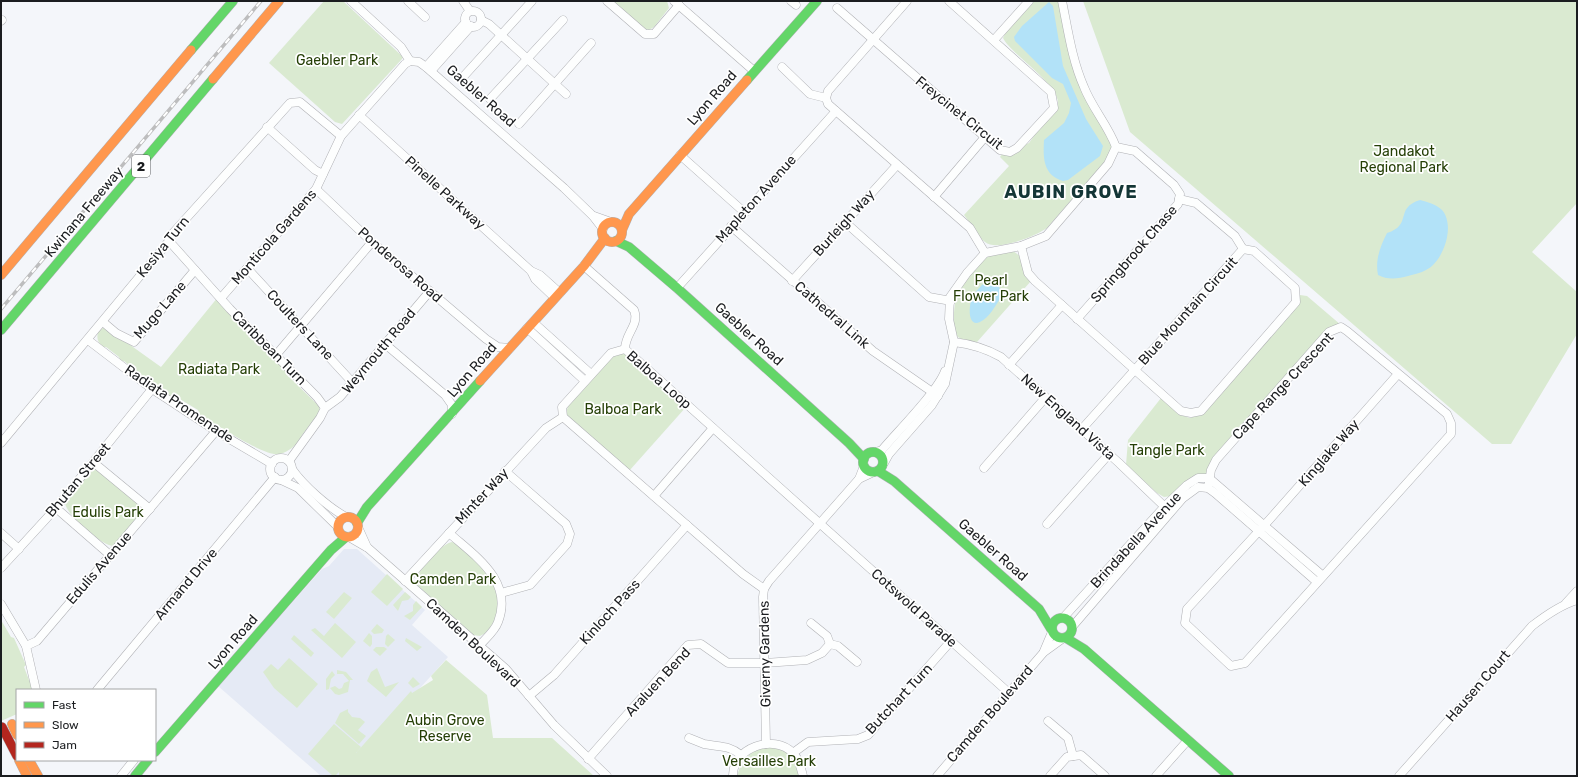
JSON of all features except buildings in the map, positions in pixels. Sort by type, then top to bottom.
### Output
[{"type":"main road","name":"Kwinana Freeway","points":[[1,275],[233,1]]},
{"type":"main road","name":"Kwinana Freeway","points":[[1,330],[82,236],[279,1]]},
{"type":"main road","name":"Lyon Road","points":[[331,550],[341,520],[353,521],[367,507],[452,415],[597,251],[622,231],[629,214],[817,1]]},
{"type":"main road","name":"Lyon Road","points":[[603,229],[612,222],[629,214]]},
{"type":"main road","name":"Gaebler Road","points":[[612,222],[622,231],[629,247]]},
{"type":"main road","points":[[603,229],[611,241]]},
{"type":"main road","name":"Gaebler Road","points":[[611,241],[629,247],[868,458],[869,471],[880,468]]},
{"type":"main road","name":"Gaebler Road","points":[[868,458],[882,456],[880,468]]},
{"type":"main road","name":"Gaebler Road","points":[[880,468],[1039,609],[1052,630]]},
{"type":"main road","name":"Lyon Road","points":[[156,751],[331,550],[347,537],[355,534],[353,521]]},
{"type":"main road","points":[[338,528],[347,537]]},
{"type":"main road","name":"Gaebler Road","points":[[1039,609],[1062,618]]},
{"type":"main road","points":[[1062,618],[1070,622],[1068,634],[1056,637],[1052,630],[1054,621],[1062,618]]},
{"type":"main road","points":[[1068,634],[1229,776]]},
{"type":"main road","points":[[2,727],[16,754]]},
{"type":"main road","points":[[20,761],[27,776]]},
{"type":"main road","points":[[30,761],[38,776]]},
{"type":"main road","points":[[134,776],[147,761]]},
{"type":"street","points":[[351,1],[402,47],[410,61]]},
{"type":"street","points":[[408,1],[425,17]]},
{"type":"street","points":[[463,1],[470,11],[478,12],[481,20]]},
{"type":"street","points":[[463,77],[532,1]]},
{"type":"street","points":[[607,1],[645,34],[654,34],[677,3],[754,71]]},
{"type":"street","points":[[907,1],[828,91],[826,98],[828,104],[970,228],[985,253]]},
{"type":"street","name":"Freycinet Circuit","points":[[837,8],[1000,150],[1010,152],[1018,148],[1054,108],[1054,98],[1051,92],[949,1]]},
{"type":"street","points":[[994,40],[1029,1]]},
{"type":"street","points":[[880,468],[888,454],[935,394],[953,345],[949,319],[950,297],[967,273],[985,253],[1021,246],[1046,236],[1108,164],[1116,147],[1111,131],[1084,89],[1071,50],[1062,1]]},
{"type":"street","points":[[468,24],[466,16],[470,11]]},
{"type":"street","points":[[481,20],[486,21],[566,94]]},
{"type":"street","points":[[468,24],[477,26],[481,20]]},
{"type":"street","points":[[490,99],[563,20]]},
{"type":"street","points":[[428,69],[468,24]]},
{"type":"street","points":[[519,124],[591,43]]},
{"type":"street","name":"Gaebler Road","points":[[410,61],[419,62],[428,69],[593,216],[603,229]]},
{"type":"street","name":"Monticola Gardens","points":[[221,298],[316,189],[341,136],[405,64],[410,61]]},
{"type":"street","points":[[782,67],[810,94],[826,98]]},
{"type":"street","name":"Kesiya Turn","points":[[1,443],[103,322],[169,241],[173,232],[290,103],[300,102],[341,136]]},
{"type":"street","name":"Mapleton Avenue","points":[[677,288],[731,226],[836,111]]},
{"type":"street","name":"Pinelle Parkway","points":[[359,115],[530,271],[535,279],[557,295]]},
{"type":"street","points":[[267,127],[315,170],[323,174]]},
{"type":"street","points":[[934,196],[985,137]]},
{"type":"street","name":"Springbrook Chase","points":[[1077,319],[1178,204],[1180,194],[1174,185],[1135,151],[1116,147]]},
{"type":"street","points":[[680,155],[744,212]]},
{"type":"street","name":"Burleigh Way","points":[[792,280],[897,165]]},
{"type":"street","name":"Ponderosa Road","points":[[316,189],[372,242],[486,339],[498,347],[510,348]]},
{"type":"street","points":[[1179,199],[1196,203],[1235,236],[1244,249]]},
{"type":"street","name":"Gaebler Road","points":[[593,216],[612,222]]},
{"type":"street","points":[[845,222],[929,297],[951,301]]},
{"type":"street","name":"Cathedral Link","points":[[731,226],[873,352],[935,394]]},
{"type":"street","name":"Caribbean Turn","points":[[169,241],[221,298],[317,397],[325,408]]},
{"type":"street","points":[[276,355],[372,242]]},
{"type":"street","name":"Blue Mountain Circuit","points":[[1021,246],[1028,273],[1034,281],[1181,411],[1190,413],[1201,411],[1296,302],[1295,288],[1254,251],[1244,249],[1135,369]]},
{"type":"street","points":[[584,266],[634,310],[637,317],[635,324],[625,340],[625,349]]},
{"type":"street","name":"Coulters Lane","points":[[247,268],[352,382]]},
{"type":"street","name":"Mugo Lane","points":[[103,322],[116,334],[134,342],[195,270]]},
{"type":"street","name":"Weymouth Road","points":[[325,408],[340,397],[384,343],[430,291]]},
{"type":"street","points":[[1009,364],[1062,305]]},
{"type":"street","points":[[530,325],[588,377]]},
{"type":"street","name":"Cape Range Crescent","points":[[1208,488],[1216,460],[1329,332],[1341,327],[1447,414],[1451,423],[1450,434],[1316,582],[1245,664],[1231,666],[1185,623],[1187,609],[1258,531]]},
{"type":"street","name":"Ponderosa Road","points":[[486,339],[495,352],[497,363]]},
{"type":"street","name":"Radiata Promenade","points":[[88,340],[152,389],[216,431],[272,464]]},
{"type":"street","points":[[384,343],[445,395],[452,405],[452,415]]},
{"type":"street","name":"New England Vista","points":[[953,345],[970,344],[987,349],[1001,357],[1109,454],[1170,513]]},
{"type":"street","name":"Balboa Loop","points":[[563,417],[562,407],[588,377],[611,352],[625,349],[820,523]]},
{"type":"street","points":[[1081,430],[1135,369]]},
{"type":"street","name":"Kinglake Way","points":[[1258,531],[1265,525],[1398,374]]},
{"type":"street","name":"Bhutan Street","points":[[1,568],[56,508],[152,389]]},
{"type":"street","points":[[868,458],[882,450],[935,394]]},
{"type":"street","points":[[445,395],[452,398],[466,399]]},
{"type":"street","points":[[984,468],[1046,398]]},
{"type":"street","points":[[278,479],[288,478],[291,465],[325,408]]},
{"type":"street","points":[[563,417],[764,590]]},
{"type":"street","name":"Minter Way","points":[[405,581],[546,428],[563,417]]},
{"type":"street","points":[[654,496],[713,428]]},
{"type":"street","name":"Edulis Avenue","points":[[26,646],[37,641],[216,431]]},
{"type":"street","points":[[1047,524],[1109,454]]},
{"type":"street","points":[[338,528],[298,488],[278,479],[271,471],[272,464],[280,458],[291,465],[298,476],[337,512],[353,521]]},
{"type":"street","name":"Giverny Gardens","points":[[766,744],[764,590],[769,581],[859,479],[868,458]]},
{"type":"street","points":[[93,462],[150,509]]},
{"type":"street","name":"Giverny Gardens","points":[[859,479],[880,468]]},
{"type":"street","points":[[501,593],[530,585],[567,544],[570,534],[566,524],[505,471]]},
{"type":"street","name":"Brindabella Avenue","points":[[1062,618],[1164,506],[1187,485],[1198,478],[1210,478]]},
{"type":"street","points":[[1210,478],[1323,576]]},
{"type":"street","name":"Armand Drive","points":[[98,689],[278,479]]},
{"type":"street","name":"Brindabella Avenue","points":[[1068,634],[1183,498],[1198,487],[1208,488]]},
{"type":"street","points":[[1208,488],[1316,582]]},
{"type":"street","points":[[56,508],[110,555]]},
{"type":"street","name":"Camden Boulevard","points":[[353,521],[368,548]]},
{"type":"street","name":"Cotswold Parade","points":[[820,523],[1008,692]]},
{"type":"street","name":"Kinloch Pass","points":[[529,696],[554,675],[687,525]]},
{"type":"street","points":[[1,533],[18,549]]},
{"type":"street","points":[[449,533],[485,565],[496,579],[501,593],[498,622],[479,646]]},
{"type":"street","name":"Camden Boulevard","points":[[347,537],[368,548],[506,669],[554,725],[607,776]]},
{"type":"street","name":"Hausen Court","points":[[1565,604],[1577,591]]},
{"type":"street","name":"Hausen Court","points":[[1399,776],[1520,639],[1544,616],[1565,604],[1577,600]]},
{"type":"street","points":[[1,604],[26,646],[36,689]]},
{"type":"street","points":[[811,623],[827,636],[830,644],[838,646],[857,662]]},
{"type":"street","name":"Camden Boulevard","points":[[1044,652],[1052,630]]},
{"type":"street","name":"Camden Boulevard","points":[[937,776],[1044,652],[1068,634]]},
{"type":"street","name":"Butchart Turn","points":[[793,753],[808,742],[858,739],[868,735],[951,641]]},
{"type":"street","name":"Araluen Bend","points":[[588,759],[688,645],[701,644],[728,663],[765,663],[807,660],[822,652],[830,644]]},
{"type":"street","points":[[1048,721],[1068,738],[1073,756]]},
{"type":"street","points":[[2,727],[14,722]]},
{"type":"street","points":[[689,738],[704,744],[726,746],[734,749],[741,755]]},
{"type":"street","points":[[1156,776],[1188,740]]},
{"type":"street","points":[[732,776],[732,768],[744,752],[766,744],[782,746],[793,753],[801,766],[803,776]]},
{"type":"street","points":[[1050,776],[1067,757],[1081,755],[1105,776]]},
{"type":"street","points":[[121,776],[133,761]]},
{"type":"shaded area","points":[[344,549],[357,549],[425,610],[412,625],[448,657],[341,776],[321,776],[218,686],[322,569],[329,566]]},
{"type":"green space","name":"Gaebler Park","points":[[324,1],[343,1],[403,57],[342,124],[335,122],[269,63]]},
{"type":"green space","points":[[612,1],[667,1],[669,8],[654,27],[649,30],[643,28]]},
{"type":"green space","points":[[1033,1],[1059,1],[1079,83],[1112,145],[1108,158],[1047,228],[1026,239],[1007,244],[991,245],[982,240],[964,215],[1009,166],[1000,157],[1002,154],[1029,143],[1034,136],[1034,133],[1057,107],[1058,99],[1046,81],[1008,45],[1003,38],[1006,32],[1033,3]]},
{"type":"green space","name":"Jandakot Regional Park","points":[[1083,1],[1577,1],[1577,203],[1532,252],[1577,292],[1577,334],[1511,444],[1492,444],[1130,132]]},
{"type":"green space","name":"Pearl Flower Park","points":[[1013,251],[1020,256],[1031,281],[977,342],[959,338],[954,329],[954,311],[955,302],[961,285],[978,264],[989,256]]},
{"type":"green space","name":"Tangle Park","points":[[1300,295],[1307,296],[1341,325],[1328,330],[1208,476],[1171,496],[1164,497],[1157,493],[1126,465],[1128,440],[1161,398],[1184,416],[1190,418],[1202,413],[1299,303]]},
{"type":"green space","name":"Radiata Park","points":[[218,297],[286,370],[286,374],[319,406],[320,412],[302,435],[301,440],[292,448],[283,453],[273,454],[264,451],[228,432],[199,414],[198,410],[173,395],[170,396],[138,375],[138,373],[124,361],[121,362],[119,357],[106,347],[103,347],[98,341],[97,337],[99,330],[105,327],[161,367]]},
{"type":"green space","name":"Balboa Park","points":[[624,352],[686,407],[629,471],[569,419],[566,412],[569,404],[613,355]]},
{"type":"green space","name":"Edulis Park","points":[[92,469],[96,469],[142,507],[141,516],[114,546],[108,545],[101,541],[85,529],[67,509],[65,503]]},
{"type":"green space","name":"Camden Park","points":[[452,542],[462,547],[481,564],[495,586],[498,598],[498,610],[490,628],[480,636],[473,635],[417,585],[417,576],[425,564],[434,554],[448,543]]},
{"type":"green space","points":[[387,574],[403,589],[387,606],[371,592]]},
{"type":"green space","points":[[344,592],[352,598],[334,619],[326,612]]},
{"type":"green space","points":[[405,592],[411,597],[408,600],[402,601],[398,611],[393,605]]},
{"type":"green space","points":[[416,601],[422,607],[410,620],[404,616],[413,611],[413,605]]},
{"type":"green space","points":[[1,620],[11,637],[14,638],[26,665],[24,667],[29,680],[31,681],[31,689],[16,689],[16,714],[1,721]]},
{"type":"green space","points":[[335,623],[356,642],[342,658],[311,630],[315,628],[324,636]]},
{"type":"green space","points":[[377,624],[384,630],[382,633],[374,634],[371,631]]},
{"type":"green space","points":[[369,633],[372,636],[372,644],[370,647],[363,641]]},
{"type":"green space","points":[[388,634],[395,640],[388,647],[385,644],[386,636]]},
{"type":"green space","points":[[294,635],[314,653],[311,657],[291,639]]},
{"type":"green space","points":[[406,638],[422,647],[417,651],[405,641]]},
{"type":"green space","points":[[376,647],[384,647],[387,649],[380,656],[373,650]]},
{"type":"green space","points":[[289,658],[318,684],[297,708],[274,688],[263,672],[271,664],[278,670]]},
{"type":"green space","name":"Aubin Grove Reserve","points":[[446,660],[487,695],[493,738],[552,738],[594,776],[339,776],[339,772],[333,776],[308,754],[334,724],[361,747],[356,753],[411,691],[412,693],[433,680],[431,676]]},
{"type":"green space","points":[[377,668],[385,687],[399,682],[386,697],[367,681],[371,672]]},
{"type":"green space","points":[[337,670],[346,672],[353,680],[350,680],[348,692],[339,695],[335,694],[330,688],[335,686],[339,689],[342,688],[344,683],[349,681],[343,674],[337,674]]},
{"type":"green space","points":[[332,671],[335,675],[331,679],[329,689],[326,690],[326,679]]},
{"type":"green space","points":[[413,677],[420,684],[413,688],[408,683]]},
{"type":"green space","points":[[348,709],[348,712],[352,717],[360,718],[365,722],[358,730],[366,736],[359,744],[335,723],[340,713]]},
{"type":"green space","name":"Versailles Park","points":[[767,746],[781,748],[787,751],[797,764],[800,776],[737,776],[741,765],[747,756],[755,750]]},
{"type":"water","points":[[1049,2],[1053,6],[1063,66],[1086,119],[1103,146],[1100,156],[1068,180],[1063,181],[1051,175],[1048,170],[1044,159],[1044,140],[1064,123],[1069,113],[1071,103],[1063,84],[1052,78],[1015,41],[1014,37],[1022,26]]},
{"type":"water","points":[[1420,200],[1437,206],[1442,210],[1446,217],[1448,234],[1446,243],[1438,260],[1422,272],[1404,277],[1385,278],[1378,275],[1377,264],[1379,254],[1387,233],[1395,230],[1399,226],[1405,212],[1412,203]]},
{"type":"water","points":[[989,279],[997,283],[1001,297],[986,318],[980,322],[973,322],[971,319],[970,310],[973,295]]},
{"type":"railway","points":[[1,309],[261,1]]},
{"type":"traffic: fast","points":[[191,50],[233,1]]},
{"type":"traffic: fast","points":[[747,80],[817,1]]},
{"type":"traffic: fast","points":[[1,330],[213,79]]},
{"type":"traffic: fast","points":[[616,241],[629,247],[677,288],[849,443],[864,459]]},
{"type":"traffic: fast","points":[[357,523],[367,507],[480,381]]},
{"type":"traffic: fast","points":[[873,452],[880,455],[883,462],[880,469],[873,472],[866,469],[863,462],[866,455],[873,452]]},
{"type":"traffic: fast","points":[[878,471],[894,481],[1039,609],[1051,629]]},
{"type":"traffic: fast","points":[[156,751],[331,550],[346,537]]},
{"type":"traffic: fast","points":[[1062,618],[1069,621],[1072,628],[1069,635],[1062,638],[1055,635],[1052,628],[1055,621],[1062,618]]},
{"type":"traffic: fast","points":[[1066,638],[1084,649],[1229,776]]},
{"type":"traffic: fast","points":[[135,776],[147,761]]},
{"type":"traffic: slow","points":[[213,79],[279,1]]},
{"type":"traffic: slow","points":[[1,275],[191,50]]},
{"type":"traffic: slow","points":[[622,230],[629,214],[747,80]]},
{"type":"traffic: slow","points":[[612,222],[619,225],[622,232],[619,239],[612,242],[605,239],[602,232],[605,225],[612,222]]},
{"type":"traffic: slow","points":[[480,381],[584,266],[605,238]]},
{"type":"traffic: slow","points":[[348,517],[355,520],[358,527],[355,534],[348,537],[341,534],[338,527],[341,520],[348,517]]},
{"type":"traffic: slow","points":[[12,724],[16,733]]},
{"type":"traffic: slow","points":[[20,761],[27,776]]},
{"type":"traffic: slow","points":[[30,761],[38,776]]},
{"type":"traffic: jam","points":[[2,727],[16,754]]},
{"type":"district","name":"AUBIN GROVE","points":[[1071,192]]}]
